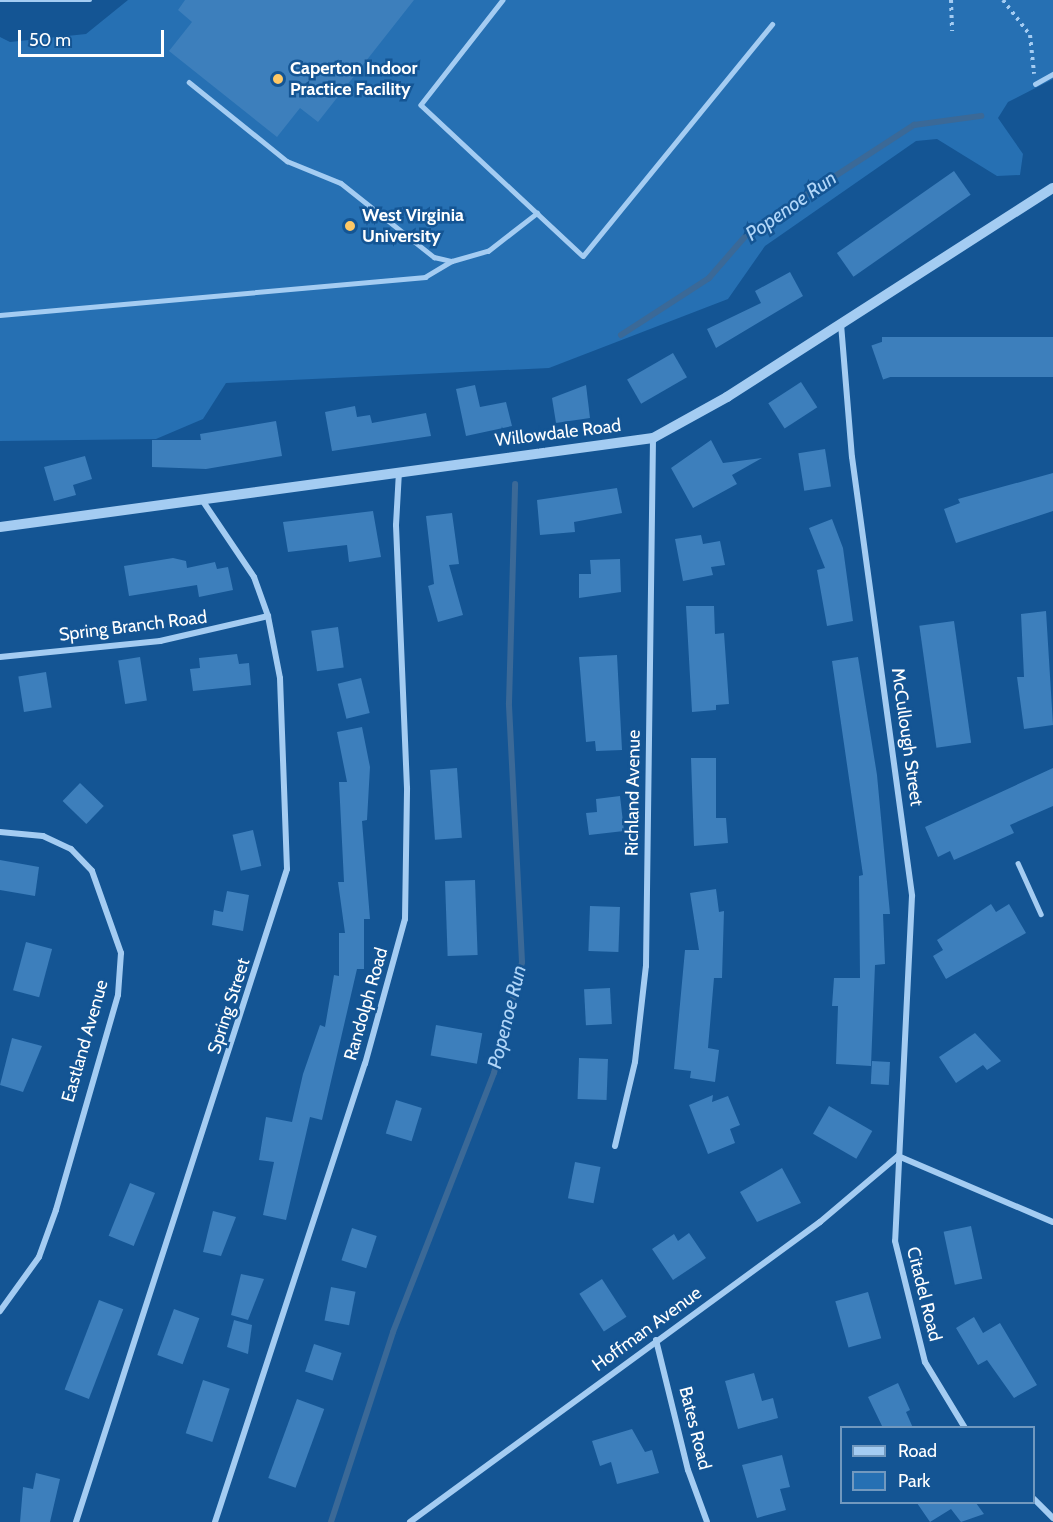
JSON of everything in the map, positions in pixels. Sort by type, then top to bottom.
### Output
[{"type":"street","name":"Willowdale Road","points":[[0,527],[653,438],[841,323],[1053,188]]},
{"type":"street","name":"McCullough Street","points":[[841,323],[852,457],[912,896],[898,1156]]},
{"type":"street","name":"Richland Avenue","points":[[615,1146],[635,1062],[646,966],[653,438]]},
{"type":"street","name":"Randolph Road","points":[[215,1522],[365,1064],[405,919],[407,788],[396,525],[399,471]]},
{"type":"street","name":"Spring Street","points":[[76,1522],[287,869],[280,678],[268,616],[254,577],[202,500]]},
{"type":"street","name":"Spring Branch Road","points":[[0,657],[160,641],[268,616]]},
{"type":"street","name":"Eastland Avenue","points":[[0,832],[42,836],[71,849],[92,871],[121,953],[118,995],[56,1210],[39,1257],[0,1311]]},
{"type":"street","points":[[898,1156],[1053,1222]]},
{"type":"street","name":"Hoffman Avenue","points":[[410,1522],[836,1210],[898,1156]]},
{"type":"street","name":"Citadel Road","points":[[898,1156],[895,1241],[906,1303],[925,1362],[964,1426]]},
{"type":"street","name":"Bates Road","points":[[656,1340],[688,1470],[707,1522]]},
{"type":"street","points":[[1035,1500],[1053,1518]]},
{"type":"lane","points":[[0,0],[90,0]]},
{"type":"lane","points":[[503,0],[421,105],[583,256],[772,24]]},
{"type":"lane","points":[[1035,84],[1053,74]]},
{"type":"lane","points":[[189,82],[287,161],[341,183],[416,246],[452,261]]},
{"type":"lane","points":[[0,315],[425,277],[452,261],[488,251],[537,213]]},
{"type":"lane","points":[[1018,863],[1041,914]]},
{"type":"path","points":[[951,0],[952,31]]},
{"type":"path","points":[[1003,0],[1030,35],[1035,84]]},
{"type":"green space","name":"West Virginia University","points":[[128,0],[1053,0],[1053,79],[1008,102],[998,118],[1023,154],[1020,175],[997,176],[937,139],[916,141],[765,246],[728,299],[549,368],[226,383],[203,419],[156,439],[0,441],[0,37],[10,42],[86,34]]},
{"type":"building","name":"Caperton Indoor Practice Facility","points":[[185,0],[414,0],[318,122],[300,108],[277,137],[169,51],[192,22],[178,10]]},
{"type":"building","points":[[954,171],[971,195],[853,277],[837,253]]},
{"type":"building","points":[[790,272],[803,296],[716,348],[707,329],[761,303],[755,291]]},
{"type":"building","points":[[882,337],[1053,337],[1053,377],[882,377]]},
{"type":"building","points":[[896,337],[908,371],[883,380],[871,345]]},
{"type":"building","points":[[673,353],[687,377],[641,404],[627,380]]},
{"type":"building","points":[[801,382],[817,407],[785,428],[768,403]]},
{"type":"building","points":[[475,385],[480,407],[506,402],[512,426],[466,436],[456,389]]},
{"type":"building","points":[[586,385],[590,418],[556,423],[552,398]]},
{"type":"building","points":[[355,406],[357,417],[370,415],[372,423],[426,413],[431,436],[332,451],[325,412]]},
{"type":"building","points":[[276,421],[282,456],[206,469],[152,467],[152,440],[201,440],[200,434]]},
{"type":"building","points":[[711,440],[723,463],[762,458],[732,475],[737,484],[693,508],[671,468]]},
{"type":"building","points":[[825,449],[831,487],[804,491],[798,453]]},
{"type":"building","points":[[85,456],[92,479],[73,485],[76,495],[54,501],[44,467]]},
{"type":"building","points":[[1053,473],[1053,511],[956,543],[944,509],[960,503],[958,499]]},
{"type":"building","points":[[617,488],[622,513],[574,522],[575,532],[540,535],[537,500]]},
{"type":"building","points":[[373,511],[381,557],[349,562],[347,545],[288,552],[283,522]]},
{"type":"building","points":[[452,513],[459,564],[449,565],[463,615],[438,622],[428,586],[434,584],[426,516]]},
{"type":"building","points":[[832,519],[843,548],[853,621],[827,626],[817,570],[825,568],[809,528]]},
{"type":"building","points":[[701,535],[703,544],[720,541],[725,565],[711,567],[713,575],[683,581],[675,539]]},
{"type":"building","points":[[173,558],[186,561],[187,568],[215,562],[217,569],[228,567],[233,590],[199,597],[197,585],[129,596],[124,566]]},
{"type":"building","points":[[620,559],[621,592],[579,598],[579,574],[591,574],[590,560]]},
{"type":"building","points":[[686,606],[714,606],[715,634],[724,633],[729,704],[716,705],[716,710],[692,712]]},
{"type":"building","points":[[1046,611],[1053,725],[1024,729],[1017,677],[1024,677],[1021,614]]},
{"type":"building","points":[[954,621],[971,743],[936,748],[919,626]]},
{"type":"building","points":[[338,627],[344,668],[317,671],[311,631]]},
{"type":"building","points":[[237,654],[239,664],[249,663],[251,685],[193,691],[190,669],[200,668],[199,658]]},
{"type":"building","points":[[617,655],[622,750],[596,751],[595,741],[586,742],[579,657]]},
{"type":"building","points":[[140,657],[147,700],[125,704],[118,660]]},
{"type":"building","points":[[858,657],[877,775],[890,914],[883,914],[885,964],[875,965],[871,1066],[836,1064],[838,1006],[832,1006],[834,978],[860,978],[859,876],[863,875],[832,661]]},
{"type":"building","points":[[46,672],[52,708],[24,712],[18,676]]},
{"type":"building","points":[[361,678],[370,713],[346,719],[338,684]]},
{"type":"building","points":[[362,727],[370,767],[367,820],[362,821],[370,919],[364,919],[364,969],[357,969],[322,1120],[310,1117],[286,1220],[263,1215],[274,1162],[259,1160],[266,1117],[292,1122],[303,1074],[320,1025],[325,1027],[334,975],[339,976],[339,933],[345,933],[338,882],[344,882],[339,782],[347,782],[337,732]]},
{"type":"building","points":[[691,758],[716,758],[716,818],[726,818],[728,843],[694,846]]},
{"type":"building","points":[[457,768],[462,838],[435,840],[430,770]]},
{"type":"building","points":[[1053,768],[1053,806],[1010,825],[1014,833],[954,860],[950,851],[938,857],[925,827]]},
{"type":"building","points":[[80,783],[104,806],[86,824],[63,801]]},
{"type":"building","points":[[620,796],[624,831],[589,835],[586,813],[597,812],[596,799]]},
{"type":"building","points":[[253,830],[261,866],[241,871],[233,835]]},
{"type":"building","points":[[0,860],[39,867],[35,896],[0,890]]},
{"type":"building","points":[[475,880],[478,955],[448,956],[445,881]]},
{"type":"building","points":[[716,889],[719,912],[724,911],[722,978],[714,978],[708,1048],[719,1050],[715,1082],[690,1078],[691,1071],[674,1069],[685,950],[699,950],[690,893]]},
{"type":"building","points":[[227,891],[249,895],[243,931],[212,925],[214,910],[223,912]]},
{"type":"building","points":[[991,904],[996,912],[1009,904],[1026,933],[946,979],[933,956],[943,950],[937,940]]},
{"type":"building","points":[[590,906],[620,907],[618,952],[588,951]]},
{"type":"building","points":[[26,942],[52,949],[39,997],[13,990]]},
{"type":"building","points":[[610,988],[612,1024],[586,1025],[584,989]]},
{"type":"building","points":[[436,1025],[482,1033],[477,1064],[431,1056]]},
{"type":"building","points":[[975,1033],[1001,1061],[987,1070],[983,1065],[956,1083],[939,1057]]},
{"type":"building","points":[[12,1038],[42,1046],[23,1092],[0,1085]]},
{"type":"building","points":[[579,1058],[608,1059],[607,1100],[578,1099]]},
{"type":"building","points":[[872,1061],[890,1062],[889,1085],[871,1084]]},
{"type":"building","points":[[713,1095],[712,1102],[728,1096],[740,1125],[730,1129],[735,1143],[708,1154],[689,1105]]},
{"type":"building","points":[[396,1100],[422,1108],[412,1141],[386,1133]]},
{"type":"building","points":[[829,1106],[872,1131],[856,1159],[813,1134]]},
{"type":"building","points":[[575,1162],[601,1167],[593,1203],[568,1198]]},
{"type":"building","points":[[782,1168],[801,1203],[757,1222],[740,1192]]},
{"type":"building","points":[[130,1183],[155,1193],[134,1246],[109,1236]]},
{"type":"building","points":[[213,1211],[236,1217],[221,1256],[203,1252]]},
{"type":"building","points":[[971,1226],[982,1279],[955,1285],[944,1232]]},
{"type":"building","points":[[352,1228],[377,1236],[366,1268],[341,1260]]},
{"type":"building","points":[[689,1233],[706,1258],[673,1280],[652,1249],[674,1234],[678,1241]]},
{"type":"building","points":[[241,1274],[264,1279],[248,1320],[231,1315]]},
{"type":"building","points":[[602,1279],[627,1317],[604,1331],[579,1294]]},
{"type":"building","points":[[331,1287],[356,1292],[349,1325],[325,1320]]},
{"type":"building","points":[[868,1292],[881,1338],[849,1348],[835,1301]]},
{"type":"building","points":[[99,1300],[123,1309],[89,1399],[65,1390]]},
{"type":"building","points":[[174,1309],[199,1318],[183,1364],[157,1355]]},
{"type":"building","points":[[974,1317],[983,1333],[1000,1323],[1037,1385],[1014,1398],[987,1360],[978,1365],[956,1328]]},
{"type":"building","points":[[234,1320],[252,1325],[248,1354],[227,1347]]},
{"type":"building","points":[[314,1344],[342,1353],[333,1381],[305,1372]]},
{"type":"building","points":[[754,1373],[762,1401],[773,1398],[778,1418],[738,1429],[725,1381]]},
{"type":"building","points":[[203,1380],[230,1389],[212,1442],[186,1433]]},
{"type":"building","points":[[898,1383],[910,1410],[906,1412],[912,1426],[882,1426],[868,1397]]},
{"type":"building","points":[[297,1399],[324,1409],[296,1488],[268,1478]]},
{"type":"building","points":[[632,1429],[645,1452],[652,1450],[659,1473],[617,1484],[611,1462],[600,1466],[592,1441]]},
{"type":"building","points":[[782,1455],[790,1487],[780,1489],[786,1510],[757,1518],[742,1465]]},
{"type":"building","points":[[36,1473],[60,1479],[50,1522],[20,1522],[23,1487],[33,1489]]},
{"type":"building","points":[[918,1504],[977,1504],[984,1514],[961,1522],[951,1509],[930,1522]]},
{"type":"waterway","name":"Popenoe Run","points":[[621,335],[709,278],[749,232],[914,125],[981,116]]},
{"type":"waterway","name":"Popenoe Run","points":[[331,1522],[393,1332],[494,1073],[522,962],[509,703],[515,484]]},
{"type":"place","name":"Caperton Indoor Practice Facility","points":[[278,79]]},
{"type":"place","name":"West Virginia University","points":[[350,226]]}]
